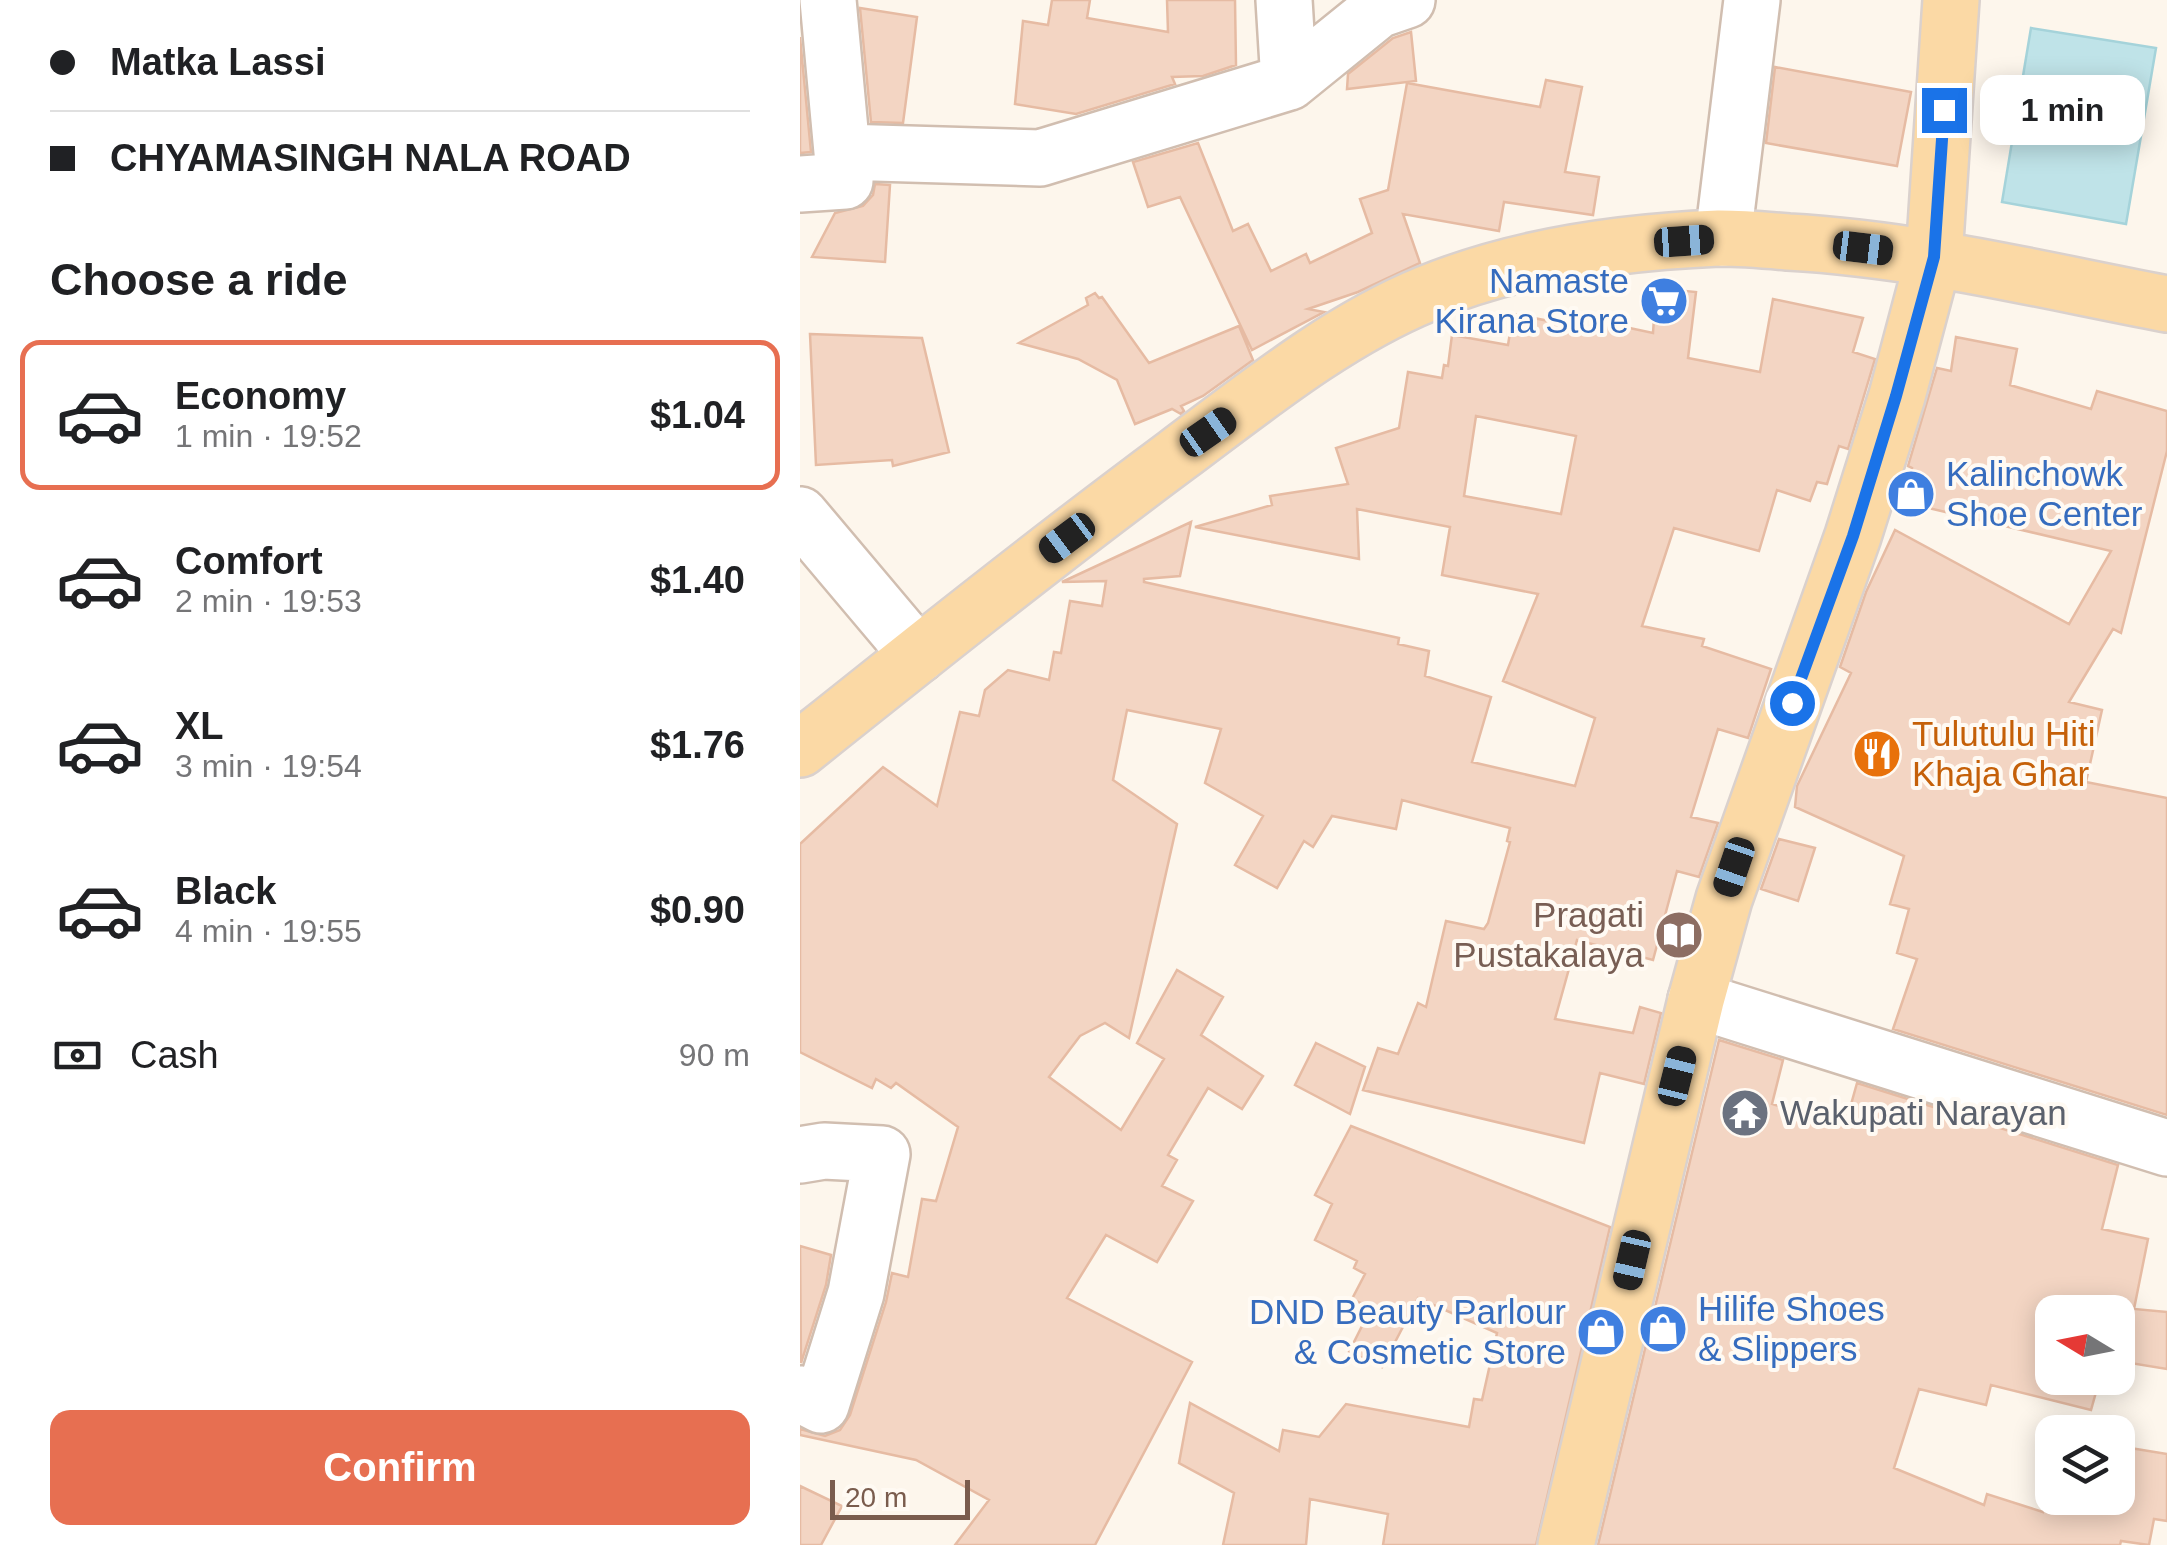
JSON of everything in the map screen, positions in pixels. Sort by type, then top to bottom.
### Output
[{"type":"main road","points":[[1566,1545],[1696,1000],[1724,899],[1853,536],[1934,257],[1951,0]]},
{"type":"main road","points":[[800,749],[1208,432],[1361,326],[1427,293],[1506,268],[1606,246],[1723,238],[1828,244],[1934,257],[2167,304]]},
{"type":"street","points":[[800,184],[845,182],[828,0]]},
{"type":"street","points":[[1284,0],[1289,82]]},
{"type":"street","points":[[842,152],[1040,158],[1289,82],[1378,10],[1407,0]]},
{"type":"street","points":[[1723,238],[1752,0]]},
{"type":"street","points":[[800,515],[918,655]]},
{"type":"street","points":[[1696,1000],[2167,1148]]},
{"type":"street","points":[[800,1154],[882,1154],[856,1293],[821,1405],[800,1394]]},
{"type":"water","points":[[2031,28],[2156,48],[2126,224],[2002,202]]},
{"type":"building","points":[[1052,0],[1090,0],[1087,18],[1168,32],[1167,0],[1235,0],[1236,65],[1203,76],[1172,77],[1175,84],[1076,114],[1015,104],[1023,21],[1048,25]]},
{"type":"building","points":[[860,8],[917,17],[903,123],[871,122]]},
{"type":"building","points":[[1411,32],[1416,81],[1347,89],[1348,74],[1393,38]]},
{"type":"building","points":[[800,37],[811,152],[800,153]]},
{"type":"building","points":[[1775,67],[1911,92],[1897,166],[1766,143]]},
{"type":"building","points":[[1546,80],[1582,87],[1565,172],[1599,177],[1593,215],[1504,202],[1499,231],[1403,214],[1420,263],[1358,292],[1308,309],[1324,312],[1252,350],[1180,197],[1148,207],[1133,162],[1198,143],[1233,231],[1248,224],[1271,271],[1306,254],[1310,263],[1372,233],[1360,199],[1388,190],[1407,83],[1540,107]]},
{"type":"building","points":[[875,184],[890,185],[885,262],[812,257],[835,213],[863,206],[873,195]]},
{"type":"building","points":[[1656,288],[1696,292],[1688,358],[1760,372],[1773,299],[1863,318],[1853,352],[1875,359],[1848,449],[1839,446],[1827,484],[1817,482],[1810,501],[1777,490],[1759,551],[1674,528],[1642,626],[1704,639],[1702,646],[1771,669],[1748,738],[1718,729],[1691,817],[1718,823],[1699,877],[1677,871],[1653,960],[1577,940],[1555,1019],[1633,1033],[1640,1007],[1661,1013],[1644,1084],[1600,1073],[1584,1143],[1363,1090],[1378,1048],[1398,1054],[1418,1003],[1426,1007],[1446,921],[1484,929],[1488,923],[1510,842],[1510,828],[1402,800],[1396,829],[1332,816],[1313,847],[1304,841],[1277,888],[1235,865],[1263,816],[1205,783],[1221,729],[1127,710],[1113,780],[1177,824],[1129,1038],[1105,1023],[1080,1036],[1049,1077],[1121,1130],[1164,1059],[1137,1043],[1177,970],[1223,997],[1201,1035],[1263,1076],[1242,1109],[1208,1088],[1168,1155],[1177,1160],[1162,1186],[1193,1201],[1157,1262],[1106,1235],[1067,1298],[1192,1362],[1095,1545],[955,1545],[989,1500],[916,1460],[800,1435],[800,1429],[825,1436],[840,1430],[850,1415],[892,1273],[908,1277],[922,1199],[936,1201],[958,1127],[896,1083],[891,1088],[876,1079],[872,1088],[800,1052],[800,844],[883,767],[937,806],[960,712],[979,716],[985,690],[1008,670],[1049,680],[1054,652],[1061,653],[1070,601],[1102,606],[1106,581],[1062,582],[1191,522],[1180,576],[1144,582],[1399,638],[1398,644],[1429,651],[1425,676],[1491,697],[1472,762],[1575,786],[1595,718],[1503,681],[1538,594],[1442,575],[1450,527],[1357,509],[1359,559],[1195,527],[1272,505],[1270,496],[1348,484],[1336,448],[1399,428],[1408,372],[1442,378],[1444,365],[1448,366],[1452,335],[1508,345],[1513,314],[1590,329],[1592,320],[1653,333]],"holes":[[[1476,416],[1576,436],[1561,514],[1464,496]]]},
{"type":"building","points":[[1095,293],[1102,297],[1149,363],[1239,326],[1253,360],[1203,396],[1181,406],[1181,414],[1172,409],[1135,424],[1117,380],[1078,359],[1019,343],[1088,305],[1086,298]]},
{"type":"building","points":[[810,334],[922,338],[949,452],[893,466],[892,460],[816,465]]},
{"type":"building","points":[[1956,337],[2017,349],[2010,385],[2091,409],[2097,391],[2167,411],[2167,451],[2121,633],[2113,629],[2069,702],[2102,710],[2086,782],[2167,798],[2167,1115],[1893,1029],[1917,959],[1897,953],[1909,909],[1890,904],[1904,856],[1795,807],[1797,786],[1851,673],[1840,667],[1866,592],[1895,530],[2069,624],[2111,551],[1903,502],[1912,468],[1908,466],[1937,368],[1951,371]]},
{"type":"building","points":[[1779,839],[1815,848],[1798,901],[1761,889]]},
{"type":"building","points":[[1719,1040],[1783,1060],[1772,1104],[1845,1126],[1857,1083],[2118,1165],[2102,1229],[2148,1239],[2135,1304],[2135,1295],[2035,1295],[2035,1395],[2095,1395],[2091,1410],[1991,1385],[1986,1405],[1919,1389],[1894,1468],[1984,1505],[1987,1494],[2035,1509],[2035,1515],[2135,1515],[2135,1449],[2167,1454],[2167,1521],[2154,1519],[2149,1545],[2121,1541],[2120,1545],[1598,1545]]},
{"type":"building","points":[[1316,1043],[1365,1067],[1350,1114],[1295,1085]]},
{"type":"building","points":[[1351,1126],[1610,1227],[1536,1545],[1383,1545],[1388,1514],[1310,1499],[1306,1545],[1223,1545],[1234,1493],[1179,1463],[1190,1403],[1279,1451],[1283,1430],[1319,1437],[1346,1404],[1469,1427],[1474,1399],[1482,1400],[1497,1333],[1418,1298],[1382,1367],[1349,1352],[1371,1308],[1352,1299],[1365,1274],[1354,1268],[1357,1261],[1315,1240],[1332,1204],[1315,1195]]},
{"type":"building","points":[[800,1246],[831,1255],[826,1285],[801,1363]]},
{"type":"building","points":[[2135,1309],[2167,1312],[2167,1369],[2135,1364]]},
{"type":"building","points":[[800,1486],[842,1506],[821,1545],[800,1545]]},
{"type":"place","name":"Namaste Kirana Store","points":[[1664,301]]},
{"type":"place","name":"Kalinchowk Shoe Center","points":[[1911,494]]},
{"type":"place","name":"Tulutulu Hiti Khaja Ghar","points":[[1877,754]]},
{"type":"place","name":"Pragati Pustakalaya","points":[[1679,935]]},
{"type":"place","name":"Wakupati Narayan","points":[[1745,1113]]},
{"type":"place","name":"Hilife Shoes & Slippers","points":[[1663,1329]]},
{"type":"place","name":"DND Beauty Parlour & Cosmetic Store","points":[[1601,1332]]},
{"type":"route","points":[[1792,703],[1853,536],[1934,257],[1944,110]]}]
